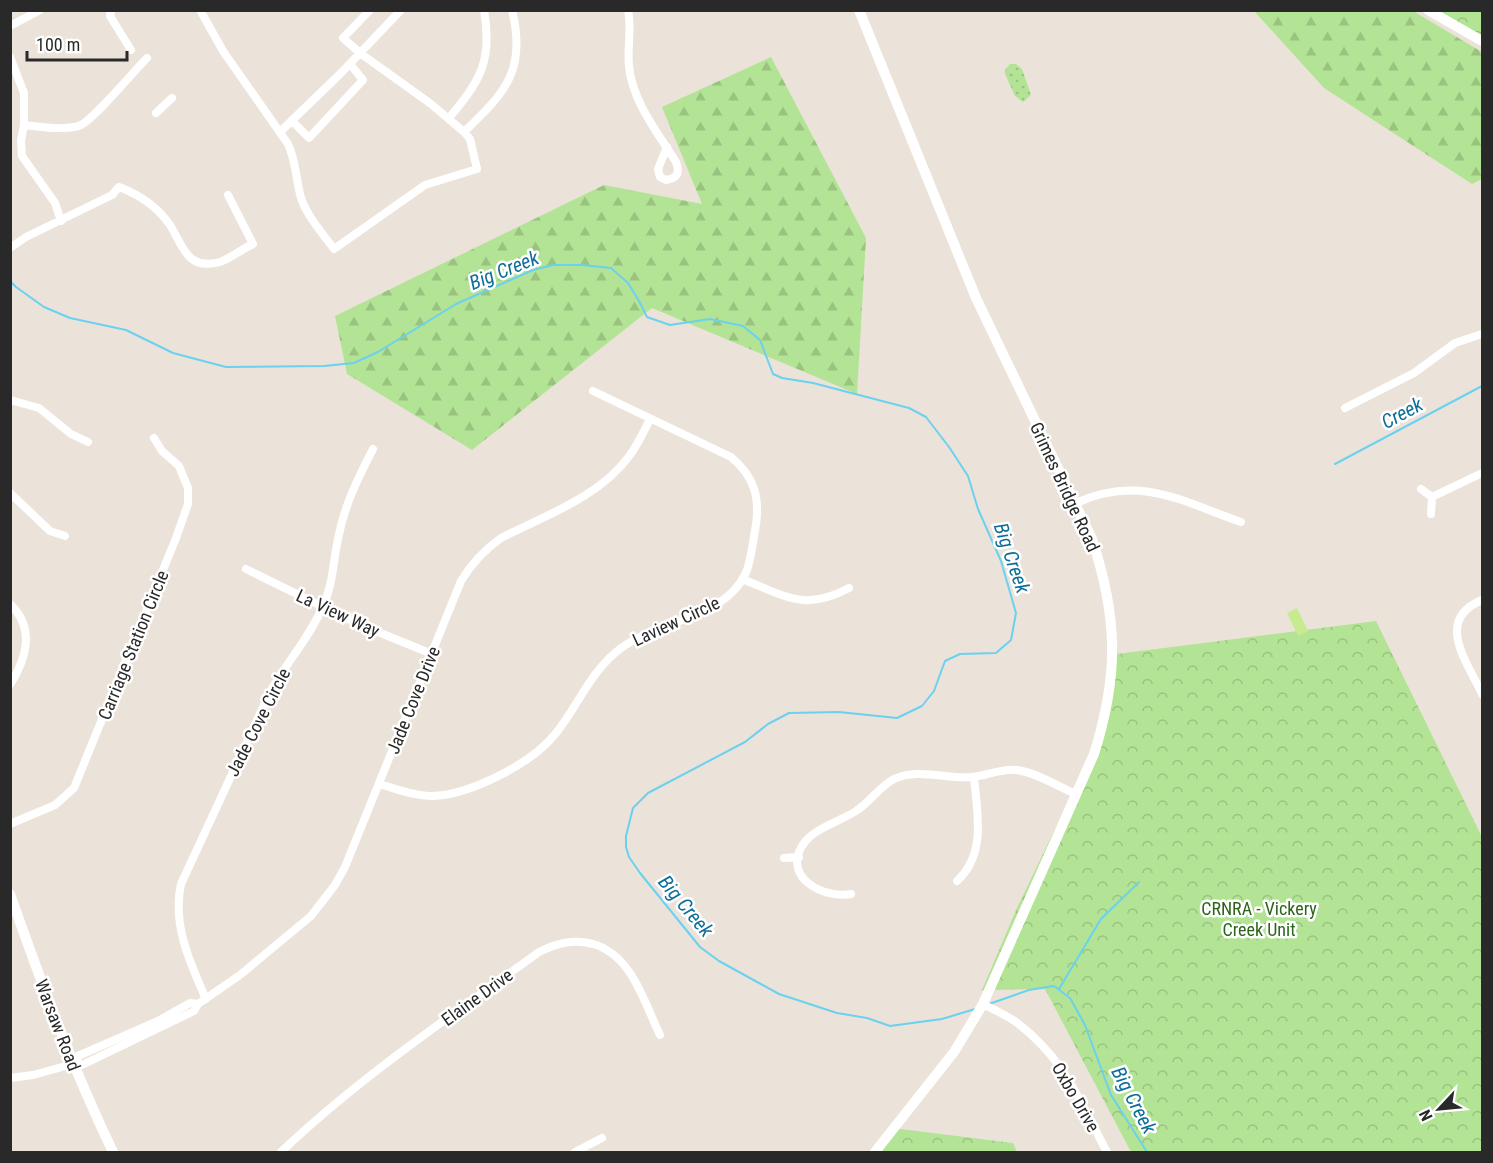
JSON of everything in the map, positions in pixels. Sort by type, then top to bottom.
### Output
[{"type":"street","points":[[10,26],[40,10]]},
{"type":"street","points":[[111,10],[110,16],[131,50]]},
{"type":"street","points":[[201,10],[223,51],[293,153],[302,201],[334,249],[425,185],[477,169],[470,139],[464,132],[449,118],[343,38],[370,10]]},
{"type":"street","points":[[280,132],[350,64],[401,10]]},
{"type":"street","points":[[449,118],[482,72],[487,40],[484,10]]},
{"type":"street","points":[[464,132],[493,105],[510,79],[517,48],[512,10]]},
{"type":"street","points":[[628,10],[631,36],[629,68],[633,87],[667,147]]},
{"type":"street","name":"Grimes Bridge Road","points":[[859,10],[976,298],[1092,539],[1103,573],[1110,608],[1113,649],[1111,685],[1094,754],[994,982],[954,1052],[875,1152]]},
{"type":"street","points":[[1428,10],[1482,41]]},
{"type":"street","points":[[10,57],[24,93],[22,156],[55,203],[61,221]]},
{"type":"street","points":[[24,125],[42,128],[80,125],[147,58]]},
{"type":"street","points":[[292,121],[309,138],[363,80],[350,64]]},
{"type":"street","points":[[156,113],[172,98]]},
{"type":"street","points":[[12,247],[26,237],[112,195],[119,187],[144,198],[170,226],[185,253],[193,260],[206,263],[220,262],[253,244],[228,195]]},
{"type":"street","points":[[1345,408],[1414,373],[1452,344],[1482,334]]},
{"type":"street","name":"Laview Circle","points":[[379,784],[415,794],[446,795],[471,788],[518,765],[554,736],[593,676],[617,651],[648,632],[717,605],[731,594],[742,579],[750,560],[758,511],[757,493],[742,466],[731,457],[593,391]]},
{"type":"street","points":[[10,400],[39,408],[71,434],[88,442]]},
{"type":"street","name":"Jade Cove Drive","points":[[75,1063],[82,1065],[140,1033],[194,1011],[198,1004],[240,975],[298,928],[323,902],[345,867],[461,581],[478,556],[501,538],[582,497],[603,483],[630,456],[650,419]]},
{"type":"street","name":"Carriage Station Circle","points":[[10,824],[55,806],[74,788],[176,538],[188,504],[188,488],[179,466],[162,451],[154,438]]},
{"type":"street","name":"Jade Cove Circle","points":[[206,999],[183,940],[178,908],[181,884],[270,692],[323,607],[332,581],[344,512],[354,485],[373,449]]},
{"type":"street","points":[[1432,497],[1482,473]]},
{"type":"street","points":[[1076,503],[1107,491],[1141,489],[1241,522]]},
{"type":"street","points":[[1421,489],[1432,497]]},
{"type":"street","points":[[10,493],[50,531],[65,536]]},
{"type":"street","points":[[1431,514],[1432,497]]},
{"type":"street","name":"La View Way","points":[[246,569],[356,623],[432,654]]},
{"type":"street","points":[[742,579],[805,602],[831,598],[849,588]]},
{"type":"street","points":[[1482,600],[1464,610],[1458,620],[1456,632],[1458,642],[1482,694]]},
{"type":"street","points":[[10,604],[23,621],[27,641],[26,651],[10,685]]},
{"type":"street","points":[[851,894],[837,895],[820,892],[812,887],[801,874],[799,857],[802,846],[810,836],[856,812],[882,787],[895,779],[915,774],[974,777],[1002,771],[1018,771],[1076,794]]},
{"type":"street","points":[[957,881],[969,868],[978,841],[979,824],[974,777]]},
{"type":"street","points":[[784,858],[799,857]]},
{"type":"street","name":"Warsaw Road","points":[[10,894],[14,916],[113,1152]]},
{"type":"street","name":"Elaine Drive","points":[[281,1152],[350,1091],[539,952],[552,945],[567,941],[584,942],[601,946],[616,956],[630,973],[660,1035]]},
{"type":"street","name":"Oxbo Drive","points":[[983,1004],[1014,1020],[1061,1066],[1107,1152]]},
{"type":"street","points":[[10,1078],[33,1075],[75,1063]]},
{"type":"street","points":[[575,1152],[602,1138]]},
{"type":"green space","points":[[1254,11],[1413,11],[1482,52],[1482,179],[1472,184],[1324,88]]},
{"type":"green space","points":[[1428,11],[1482,11],[1482,37]]},
{"type":"green space","points":[[771,57],[866,238],[857,394],[652,308],[472,450],[347,374],[335,316],[604,185],[702,204],[662,107]]},
{"type":"green space","points":[[1010,64],[1016,64],[1022,69],[1031,95],[1023,102],[1015,96],[1005,74]]},
{"type":"green space","points":[[1297,608],[1308,631],[1298,636],[1287,613]]},
{"type":"green space","name":"CRNRA - Vickery Creek Unit","points":[[1376,621],[1482,835],[1482,1152],[1131,1152],[1045,989],[982,990],[1016,910],[1106,723],[1117,654]]},
{"type":"green space","points":[[893,1128],[1013,1143],[1017,1152],[878,1152]]},
{"type":"waterway","name":"Big Creek","points":[[10,281],[44,307],[70,318],[126,330],[173,353],[226,367],[324,366],[354,363],[378,352],[456,304],[533,270],[553,265],[611,268],[628,283],[647,317],[670,325],[710,319],[743,326],[760,340],[773,374],[909,408],[926,417],[968,476],[978,509],[1001,561],[1016,613],[1011,640],[996,653],[960,654],[945,661],[934,691],[922,706],[897,718],[839,712],[789,713],[768,724],[745,742],[648,793],[633,808],[626,836],[626,847],[629,857],[640,873],[700,947],[719,961],[779,994],[837,1013],[867,1018],[890,1026],[942,1019],[975,1009]]},
{"type":"waterway","name":"Creek","points":[[1335,464],[1482,386]]},
{"type":"waterway","points":[[1059,989],[1101,919],[1139,882]]},
{"type":"waterway","name":"Big Creek","points":[[989,1004],[1029,990],[1054,986],[1070,998],[1085,1025],[1111,1095],[1147,1152]]}]
